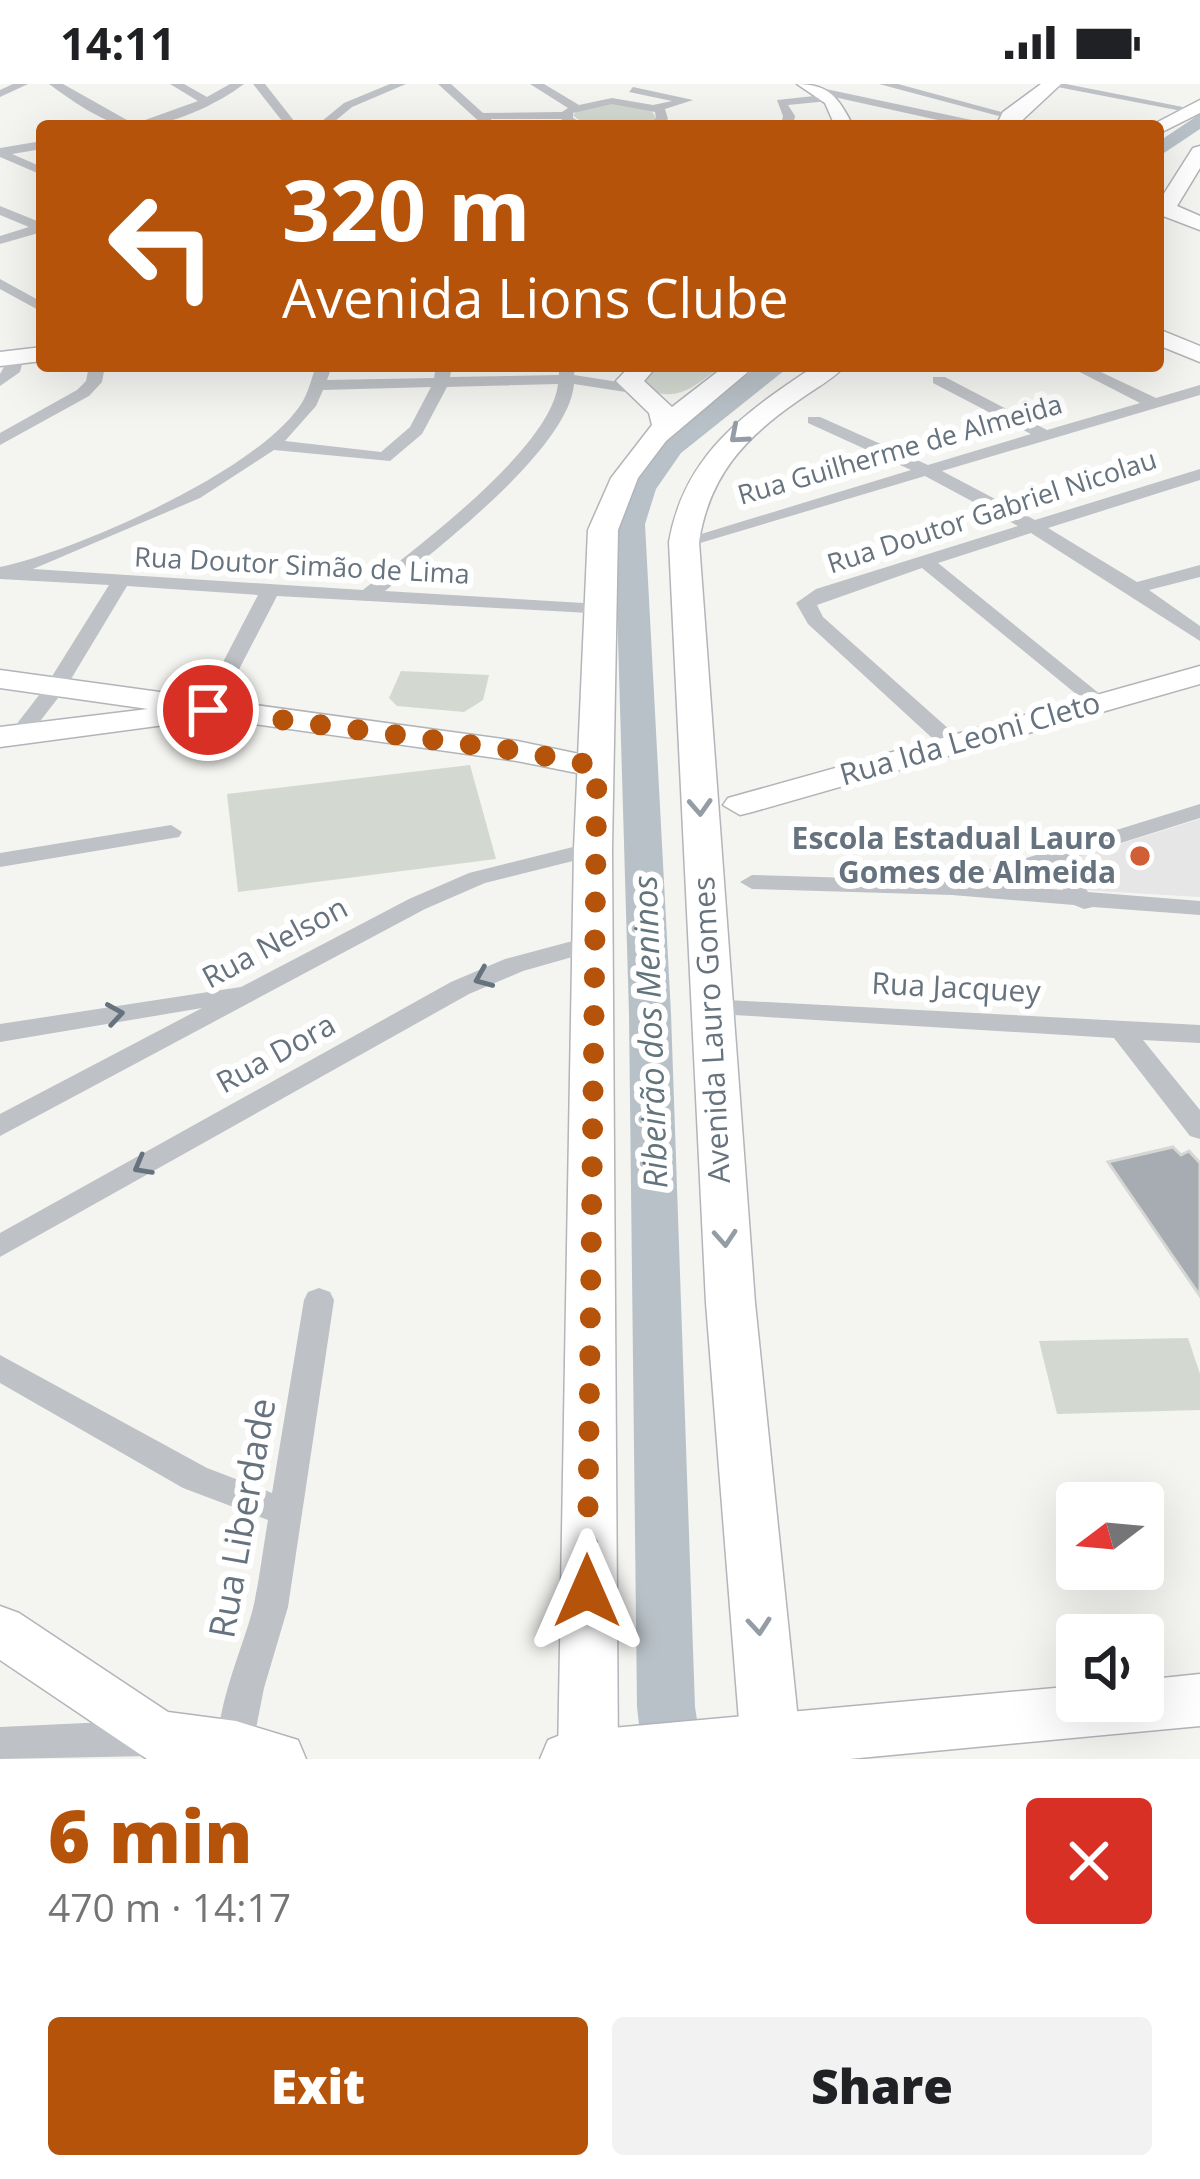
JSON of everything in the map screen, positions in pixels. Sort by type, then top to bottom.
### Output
[{"type":"main road","points":[[1009,120],[1051,84]]},
{"type":"main road","points":[[1164,125],[1196,108]]},
{"type":"main road","points":[[1164,190],[1184,156],[1200,140]]},
{"type":"main road","points":[[1200,152],[1165,209],[1200,224]]},
{"type":"main road","points":[[1164,221],[1200,224]]},
{"type":"main road","points":[[1164,335],[1200,350]]},
{"type":"main road","points":[[591,1757],[593,849],[603,530],[647,389],[705,391],[733,372]]},
{"type":"main road","name":"Avenida Lauro Gomes","points":[[761,1749],[709,1007],[684,542],[689,499],[722,449],[760,415],[823,372]]},
{"type":"street","points":[[0,94],[22,84]]},
{"type":"street","points":[[56,84],[123,120]]},
{"type":"street","points":[[176,84],[207,102]]},
{"type":"street","points":[[152,120],[207,102],[238,84]]},
{"type":"street","points":[[259,84],[283,120]]},
{"type":"street","points":[[329,120],[348,105],[400,84]]},
{"type":"street","points":[[444,84],[485,120]]},
{"type":"street","points":[[538,85],[567,84]]},
{"type":"street","points":[[885,84],[1005,120]]},
{"type":"street","points":[[1051,84],[1128,102],[1196,108]]},
{"type":"street","points":[[1128,102],[1147,84]]},
{"type":"street","points":[[538,85],[576,120]]},
{"type":"street","points":[[603,90],[659,92],[687,100],[655,119],[612,101],[603,90]]},
{"type":"street","points":[[788,120],[781,102],[818,91],[953,120]]},
{"type":"street","points":[[818,91],[842,113],[843,120]]},
{"type":"street","points":[[494,120],[612,101]]},
{"type":"street","points":[[0,152],[36,146]]},
{"type":"street","points":[[0,152],[36,168]]},
{"type":"street","points":[[0,209],[36,225]]},
{"type":"street","points":[[0,240],[36,230]]},
{"type":"street","points":[[0,284],[36,305]]},
{"type":"street","points":[[0,381],[12,372],[8,358]]},
{"type":"street","points":[[0,440],[82,393],[94,382],[96,372]]},
{"type":"street","points":[[1089,372],[1156,404]]},
{"type":"street","points":[[272,445],[383,457],[412,434],[443,375]]},
{"type":"street","points":[[368,596],[518,466],[550,422],[574,375]]},
{"type":"street","points":[[2,573],[86,544],[182,500],[272,445],[322,376],[574,375],[647,389]]},
{"type":"street","points":[[939,380],[1045,435]]},
{"type":"street","name":"Rua Guilherme de Almeida","points":[[684,542],[1200,390]]},
{"type":"street","points":[[814,420],[929,470],[1038,526],[1137,588],[1200,635]]},
{"type":"street","name":"Rua Doutor Gabriel Nicolau","points":[[951,743],[805,608],[823,593],[1200,474]]},
{"type":"street","points":[[926,562],[1099,703]]},
{"type":"street","points":[[1137,588],[1200,571]]},
{"type":"street","name":"Rua Doutor Simão de Lima","points":[[2,573],[600,610]]},
{"type":"street","points":[[10,736],[55,689],[120,583]]},
{"type":"street","points":[[208,710],[269,592]]},
{"type":"street","name":"Rua Ida Leoni Cleto","points":[[740,805],[1200,675]]},
{"type":"street","points":[[0,680],[597,766]]},
{"type":"street","points":[[10,736],[208,710]]},
{"type":"street","points":[[952,888],[1200,811]]},
{"type":"street","points":[[0,860],[171,832]]},
{"type":"street","name":"Rua Nelson","points":[[0,1126],[452,888],[593,849]]},
{"type":"street","points":[[1061,853],[1066,878],[1084,902]]},
{"type":"street","points":[[752,882],[952,888],[1200,908]]},
{"type":"street","name":"Rua Dora","points":[[0,1246],[460,988],[514,965],[595,943]]},
{"type":"street","points":[[0,1033],[256,991]]},
{"type":"street","name":"Rua Jacquey","points":[[709,1007],[1200,1034]]},
{"type":"street","points":[[1121,1029],[1200,1130]]},
{"type":"street","name":"Rua Liberdade","points":[[257,1753],[246,1688],[271,1607],[319,1300]]},
{"type":"street","points":[[0,1368],[195,1478],[286,1512]]},
{"type":"street","points":[[0,1630],[158,1737]]},
{"type":"street","points":[[591,1757],[761,1749],[1199,1703]]},
{"type":"street","points":[[0,1744],[158,1737],[257,1753]]},
{"type":"shaded area","points":[[618,103],[651,110],[656,118],[580,120],[573,115],[582,107]]},
{"type":"shaded area","points":[[639,372],[714,372],[674,394],[638,386]]},
{"type":"shaded area","points":[[401,671],[489,675],[483,700],[464,712],[397,706],[389,698]]},
{"type":"shaded area","points":[[470,765],[496,859],[238,892],[227,794]]},
{"type":"shaded area","name":"Escola Estadual Lauro Gomes de Almeida","points":[[1200,819],[1200,897],[1081,890],[1070,867],[1074,858]]},
{"type":"shaded area","points":[[1188,1338],[1200,1374],[1200,1410],[1057,1414],[1039,1341]]},
{"type":"building","points":[[1173,1147],[1181,1155],[1189,1151],[1200,1163],[1200,1296],[1108,1162]]},
{"type":"waterway","name":"Ribeirão dos Meninos","points":[[1164,147],[1200,120]]},
{"type":"waterway","name":"Ribeirão dos Meninos","points":[[673,1759],[666,1707],[650,1014],[630,536],[642,489],[672,447],[768,372]]},
{"type":"place","name":"Escola Estadual Lauro Gomes de Almeida","points":[[1140,856]]},
{"type":"route","points":[[208,710],[597,766],[587,1591]]}]
